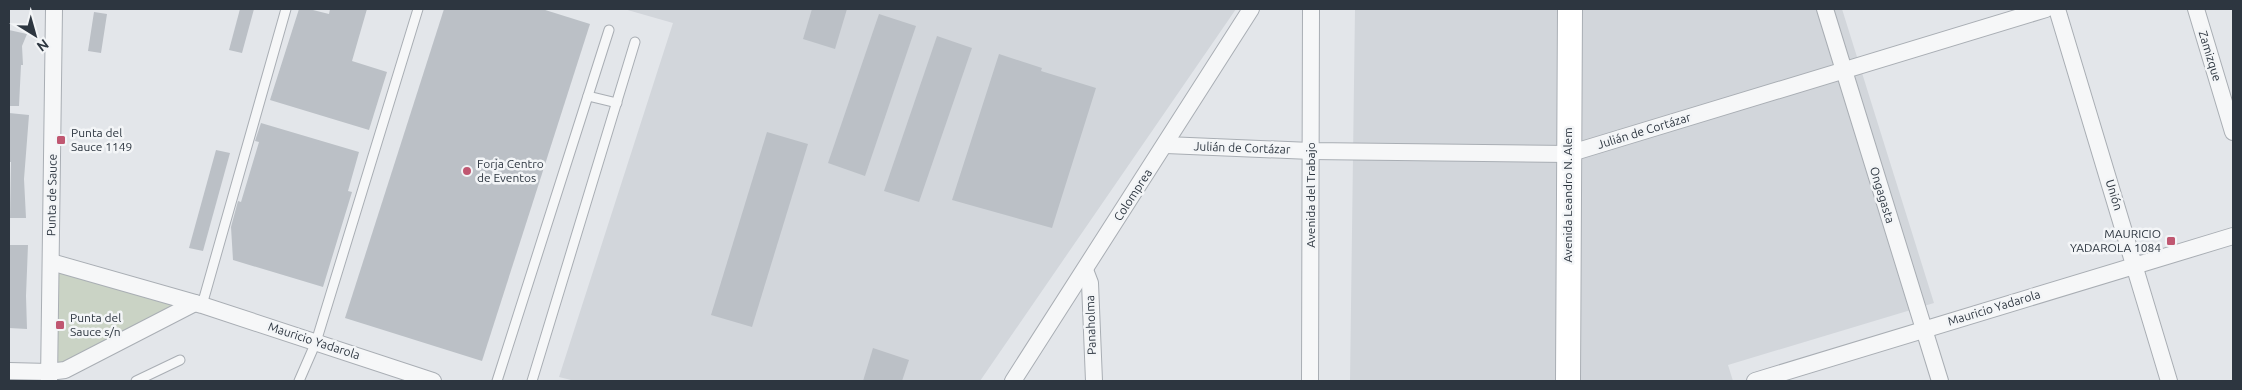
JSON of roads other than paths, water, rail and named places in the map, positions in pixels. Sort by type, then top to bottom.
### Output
[{"type":"main road","name":"Avenida Leandro N. Alem","points":[[1568,381],[1570,9]]},
{"type":"street","name":"Punta de Sauce","points":[[49,377],[54,9]]},
{"type":"street","name":"Colomprea","points":[[1013,381],[1166,145],[1251,9]]},
{"type":"street","name":"Avenida del Trabajo","points":[[1310,381],[1311,9]]},
{"type":"street","name":"Ongagasta","points":[[1825,9],[1940,381]]},
{"type":"street","name":"Julián de Cortázar","points":[[1166,145],[1311,151],[1568,154],[2046,9]]},
{"type":"street","name":"Unión","points":[[2057,9],[2169,381]]},
{"type":"street","name":"Zamizque","points":[[2196,9],[2233,132]]},
{"type":"street","name":"Mauricio Yadarola","points":[[1755,381],[2233,236]]},
{"type":"street","name":"Mauricio Yadarola","points":[[52,262],[198,304],[433,381]]},
{"type":"street","name":"Panaholma","points":[[1085,270],[1090,283],[1094,381]]},
{"type":"street","points":[[9,371],[49,377],[198,304]]},
{"type":"lane","points":[[198,304],[286,9]]},
{"type":"lane","points":[[299,381],[316,342],[418,9]]},
{"type":"lane","points":[[498,381],[609,30]]},
{"type":"lane","points":[[532,381],[635,42]]},
{"type":"lane","points":[[588,96],[616,103]]},
{"type":"lane","points":[[136,381],[180,360]]},
{"type":"place","name":"Punta del Sauce 1149","points":[[61,140]]},
{"type":"place","name":"Forja Centro de Eventos","points":[[467,171]]},
{"type":"place","name":"MAURICIO YADAROLA 1084","points":[[2171,241]]},
{"type":"place","name":"Punta del Sauce s/n","points":[[60,325]]}]
